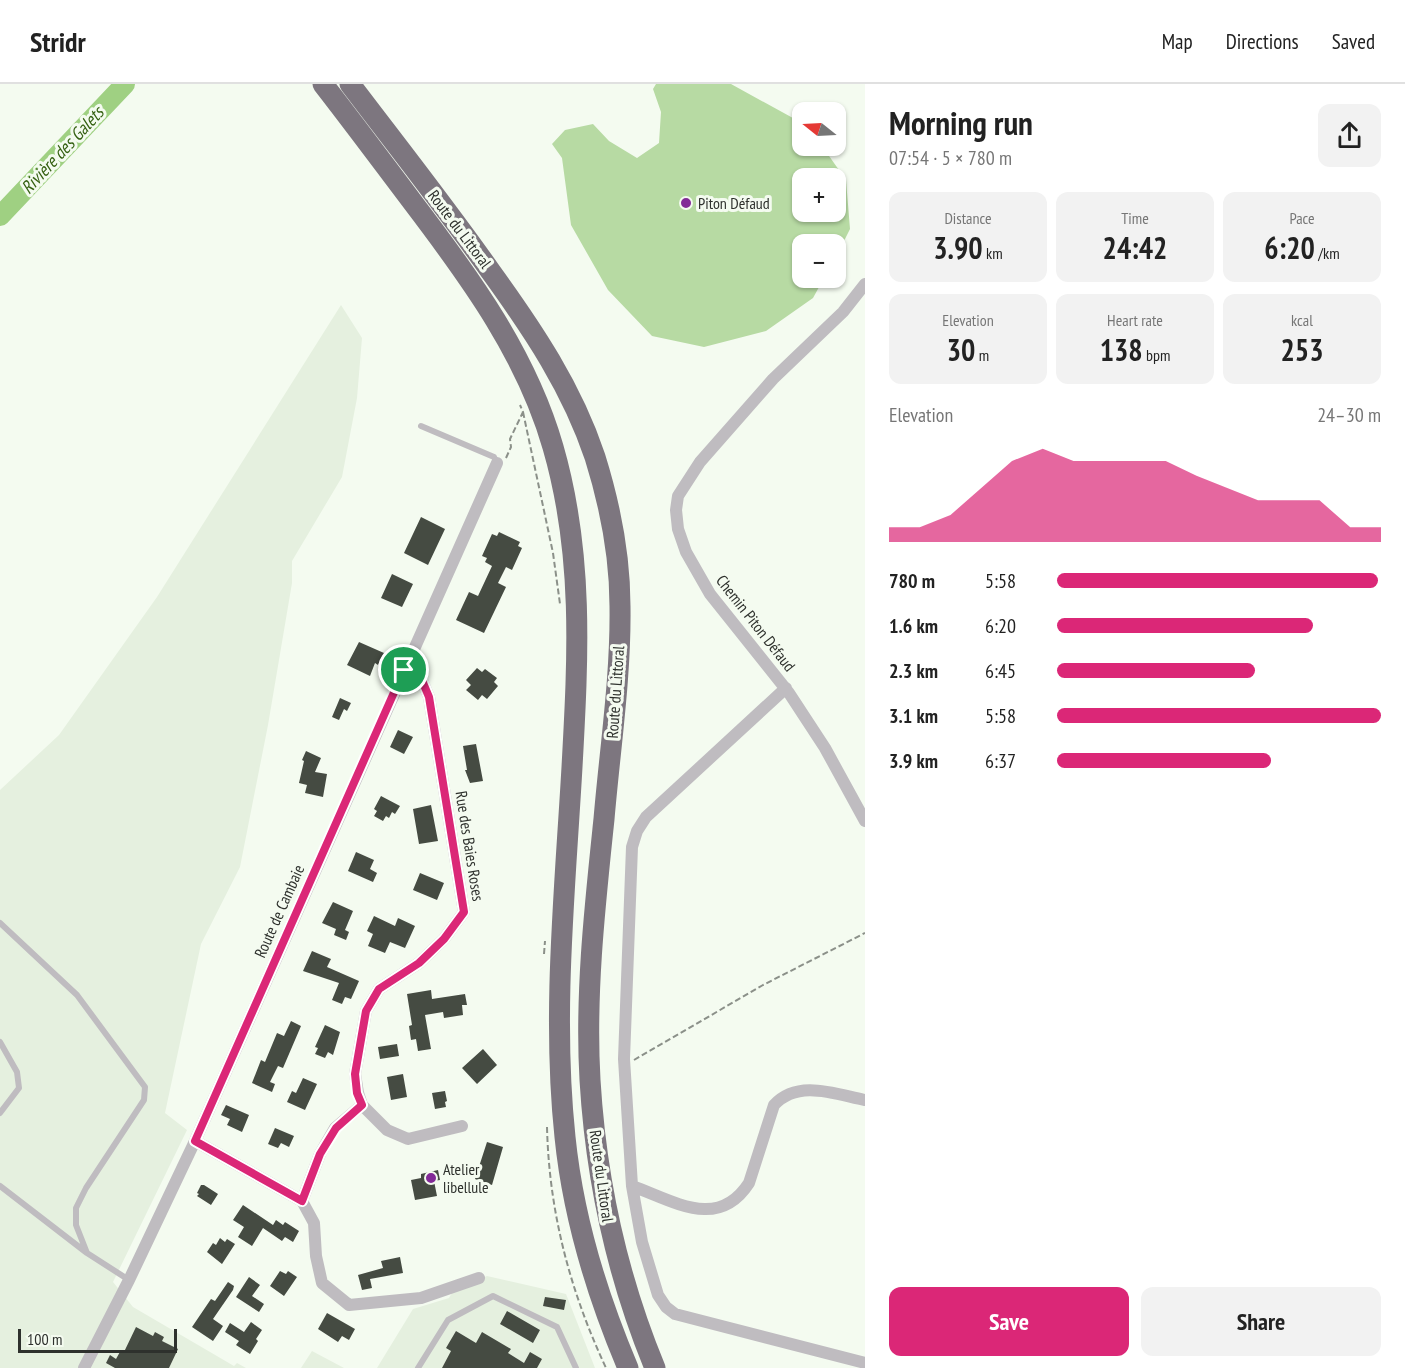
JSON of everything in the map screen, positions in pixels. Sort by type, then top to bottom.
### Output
[{"type":"highway","name":"Route du Littoral","points":[[323,84],[454,257],[503,331],[524,372],[553,446],[572,535],[578,660],[560,1008],[565,1139],[583,1238],[611,1329],[628,1368]]},
{"type":"highway","name":"Route du Littoral","points":[[350,84],[471,244],[544,348],[578,412],[604,490],[616,547],[620,605],[617,687],[594,931],[590,1080],[597,1155],[609,1226],[636,1323],[655,1368]]},
{"type":"street","name":"Chemin Piton Défaud","points":[[865,284],[843,312],[772,379],[700,462],[678,496],[676,510],[678,529],[686,552],[710,594],[786,688],[825,748],[865,821]]},
{"type":"street","name":"Route de Cambaie","points":[[84,1368],[195,1141],[497,464]]},
{"type":"street","name":"Rue des Baies Roses","points":[[362,1105],[357,1093],[355,1074],[366,1011],[379,989],[419,963],[444,939],[464,912],[429,697],[421,678],[404,670]]},
{"type":"street","points":[[786,688],[646,817],[637,831],[632,847],[624,1066],[632,1186],[642,1242],[658,1295],[666,1307],[675,1314],[865,1363]]},
{"type":"street","points":[[632,1186],[697,1209],[711,1210],[729,1205],[742,1194],[749,1183],[774,1105],[782,1097],[797,1090],[819,1090],[865,1100]]},
{"type":"street","points":[[302,1201],[320,1154],[336,1128],[362,1105],[387,1130],[408,1139],[462,1126]]},
{"type":"street","points":[[195,1141],[302,1201],[314,1223],[316,1256],[322,1283],[349,1305],[420,1298],[479,1278]]},
{"type":"lane","points":[[421,426],[494,457],[497,464]]},
{"type":"lane","points":[[0,923],[77,995],[145,1087],[144,1100],[86,1188],[76,1208],[76,1225],[87,1253]]},
{"type":"lane","points":[[0,1042],[17,1072],[19,1088],[0,1113]]},
{"type":"lane","points":[[0,1186],[87,1253],[129,1280]]},
{"type":"lane","points":[[418,1368],[448,1320],[493,1296],[557,1327],[576,1368]]},
{"type":"path","points":[[497,464],[505,460],[511,447],[510,439],[523,412],[520,404]]},
{"type":"path","points":[[624,1066],[754,990],[865,933]]},
{"type":"shaded area","points":[[341,305],[362,338],[357,398],[342,477],[292,561],[292,583],[268,725],[240,867],[201,944],[165,1113],[187,1130],[113,1282],[133,1307],[234,1366],[237,1363],[246,1368],[0,1368],[0,790],[59,735],[157,597]]},
{"type":"shaded area","points":[[487,1276],[566,1294],[595,1368],[377,1368],[413,1309],[449,1298],[453,1291]]},
{"type":"shaded area","points":[[312,1351],[344,1368],[301,1368]]},
{"type":"green space","name":"Piton Défaud","points":[[656,84],[731,84],[792,118],[792,156],[829,156],[838,168],[792,168],[792,222],[846,222],[846,180],[850,229],[846,237],[846,234],[792,234],[792,288],[818,288],[813,298],[766,331],[704,347],[652,336],[608,290],[571,225],[562,158],[552,144],[565,130],[593,124],[609,141],[637,158],[659,143],[661,112],[653,89]]},
{"type":"building","points":[[421,517],[445,529],[428,565],[404,553]]},
{"type":"building","points":[[499,532],[520,542],[518,546],[522,548],[512,570],[506,567],[498,583],[506,587],[484,633],[456,620],[469,592],[478,596],[492,566],[485,562],[487,558],[482,556],[492,534],[497,536]]},
{"type":"building","points":[[392,574],[413,584],[402,607],[381,598]]},
{"type":"building","points":[[359,642],[384,653],[378,665],[375,663],[370,676],[347,665]]},
{"type":"building","points":[[477,668],[482,672],[485,669],[497,678],[494,682],[498,686],[487,699],[482,695],[478,700],[466,690],[471,685],[466,680]]},
{"type":"building","points":[[340,698],[351,703],[347,711],[344,709],[339,720],[332,717]]},
{"type":"building","points":[[398,730],[413,737],[404,754],[390,747]]},
{"type":"building","points":[[476,744],[483,781],[470,783],[465,770],[467,770],[463,746]]},
{"type":"building","points":[[306,751],[321,758],[315,772],[327,774],[323,797],[305,793],[307,785],[299,783],[304,761],[302,760]]},
{"type":"building","points":[[381,796],[400,806],[395,814],[392,812],[389,818],[386,816],[383,821],[374,816],[377,811],[374,809]]},
{"type":"building","points":[[431,805],[438,841],[419,844],[413,809]]},
{"type":"building","points":[[356,852],[374,860],[370,869],[377,873],[373,882],[348,871]]},
{"type":"building","points":[[420,873],[444,883],[437,900],[413,890]]},
{"type":"building","points":[[333,902],[353,911],[345,930],[349,932],[346,940],[334,935],[336,929],[322,923]]},
{"type":"building","points":[[374,916],[395,926],[398,918],[415,926],[405,948],[390,942],[385,953],[368,946],[373,934],[367,931]]},
{"type":"building","points":[[312,951],[331,959],[327,967],[359,981],[351,999],[345,997],[342,1004],[332,1000],[339,983],[303,971]]},
{"type":"building","points":[[431,990],[432,999],[465,994],[467,1005],[462,1005],[463,1015],[444,1018],[443,1012],[425,1015],[431,1049],[418,1051],[416,1039],[411,1040],[409,1026],[412,1025],[407,994]]},
{"type":"building","points":[[291,1021],[301,1026],[283,1068],[278,1066],[270,1082],[275,1084],[272,1092],[252,1083],[261,1060],[265,1062],[277,1033],[284,1036]]},
{"type":"building","points":[[325,1025],[340,1032],[333,1055],[328,1052],[325,1058],[315,1054],[318,1048],[315,1047]]},
{"type":"building","points":[[397,1044],[399,1056],[380,1059],[378,1047]]},
{"type":"building","points":[[483,1049],[497,1065],[477,1084],[462,1068]]},
{"type":"building","points":[[403,1074],[407,1097],[391,1100],[387,1077]]},
{"type":"building","points":[[303,1078],[317,1084],[305,1110],[287,1102],[292,1091],[296,1093]]},
{"type":"building","points":[[445,1091],[446,1107],[435,1109],[432,1093]]},
{"type":"building","points":[[226,1105],[249,1115],[242,1132],[227,1125],[230,1119],[221,1115]]},
{"type":"building","points":[[275,1128],[294,1136],[289,1147],[281,1143],[278,1148],[268,1144]]},
{"type":"building","points":[[487,1142],[503,1147],[492,1185],[475,1179]]},
{"type":"building","points":[[438,1170],[440,1180],[434,1181],[437,1196],[415,1200],[411,1180],[421,1178],[421,1174]]},
{"type":"building","points":[[201,1185],[218,1194],[211,1205],[197,1196]]},
{"type":"building","points":[[243,1205],[273,1225],[276,1220],[283,1225],[285,1222],[299,1231],[293,1242],[285,1237],[282,1241],[263,1228],[252,1246],[238,1237],[244,1227],[233,1220]]},
{"type":"building","points":[[220,1238],[225,1242],[227,1239],[235,1244],[222,1264],[207,1252],[213,1243],[216,1245]]},
{"type":"building","points":[[400,1257],[403,1273],[370,1279],[372,1288],[362,1290],[358,1275],[383,1268],[381,1261]]},
{"type":"building","points":[[280,1271],[286,1274],[288,1271],[297,1277],[284,1296],[270,1286]]},
{"type":"building","points":[[249,1277],[260,1285],[252,1296],[264,1304],[259,1312],[236,1297]]},
{"type":"building","points":[[228,1282],[234,1286],[233,1290],[213,1319],[223,1326],[213,1341],[192,1327],[211,1299],[215,1301]]},
{"type":"building","points":[[545,1297],[566,1300],[564,1310],[543,1306]]},
{"type":"building","points":[[507,1311],[540,1330],[533,1343],[500,1324]]},
{"type":"building","points":[[327,1313],[355,1329],[349,1340],[342,1336],[338,1342],[318,1329]]},
{"type":"building","points":[[251,1322],[262,1330],[250,1354],[236,1345],[239,1341],[225,1332],[230,1323],[244,1332]]},
{"type":"building","points":[[136,1327],[153,1336],[155,1332],[164,1337],[162,1341],[178,1349],[169,1368],[115,1368],[106,1363],[110,1355],[116,1359],[121,1350],[124,1352]]},
{"type":"building","points":[[456,1331],[476,1343],[482,1332],[511,1349],[508,1353],[524,1363],[530,1352],[542,1359],[537,1368],[442,1368],[451,1351],[446,1348]]},
{"type":"waterway","name":"Rivière des Galets","points":[[0,216],[125,84]]},
{"type":"place","name":"Piton Défaud","points":[[686,203]]},
{"type":"place","name":"Atelier libellule","points":[[431,1178]]},
{"type":"route","points":[[404,670],[421,678],[429,697],[464,912],[444,939],[419,963],[379,989],[366,1011],[355,1074],[357,1093],[362,1105],[336,1128],[320,1154],[302,1201],[195,1141],[404,670]]}]
